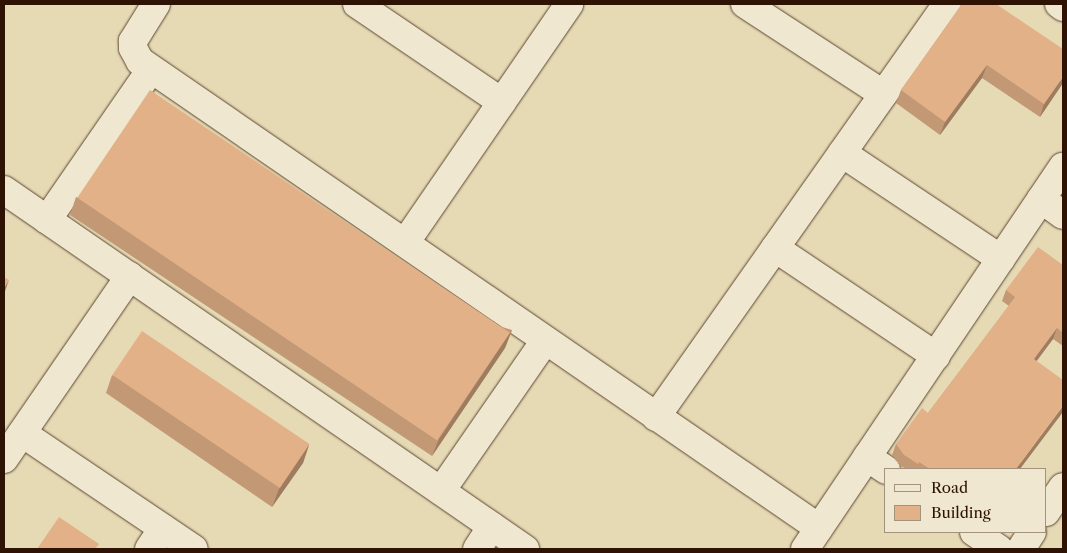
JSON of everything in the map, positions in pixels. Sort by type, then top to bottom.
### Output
[{"type":"street","points":[[156,4],[133,40],[136,56],[152,69],[656,418],[812,539],[876,464],[936,356],[1063,167]]},
{"type":"street","points":[[357,4],[502,102]]},
{"type":"street","points":[[405,243],[569,4]]},
{"type":"street","points":[[745,4],[883,94]]},
{"type":"street","points":[[656,418],[947,4]]},
{"type":"street","points":[[1059,4],[1063,7]]},
{"type":"street","points":[[47,220],[152,69]]},
{"type":"street","points":[[842,153],[1000,259]]},
{"type":"street","points":[[4,190],[525,549]]},
{"type":"street","points":[[1042,199],[1063,214]]},
{"type":"street","points":[[775,248],[936,356]]},
{"type":"street","points":[[4,459],[130,276]]},
{"type":"street","points":[[441,491],[545,341]]},
{"type":"street","points":[[22,433],[156,539],[194,549]]},
{"type":"street","points":[[1047,511],[1063,487]]},
{"type":"street","points":[[477,549],[492,526]]},
{"type":"street","points":[[975,533],[999,549]]},
{"type":"street","points":[[1020,549],[1031,533]]},
{"type":"building","points":[[962,4],[996,4],[1063,49],[1063,77],[1044,104],[987,65],[945,122],[901,90]]},
{"type":"building","points":[[150,90],[510,333],[437,440],[77,198]]},
{"type":"building","points":[[1038,247],[1063,265],[1063,333],[1057,328],[1034,359],[1063,380],[1063,406],[1017,468],[928,468],[919,462],[918,464],[904,455],[896,444],[922,408],[928,413],[1015,297],[1006,290]]},
{"type":"building","points":[[4,277],[9,280],[4,288]]},
{"type":"building","points":[[142,331],[309,444],[280,488],[112,375]]},
{"type":"building","points":[[59,517],[99,544],[95,549],[37,549]]}]
